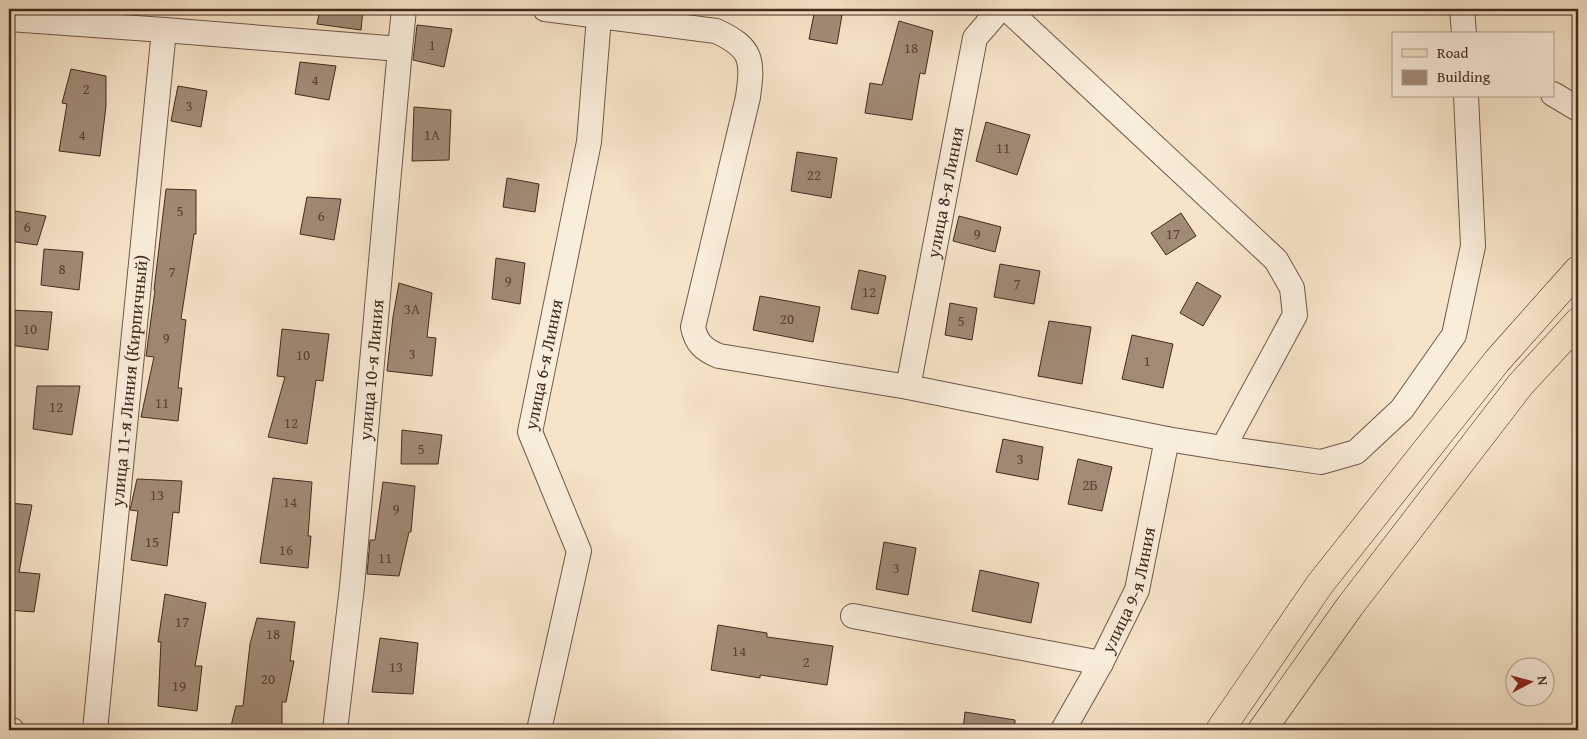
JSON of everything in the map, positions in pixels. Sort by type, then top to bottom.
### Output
[{"type":"main road","points":[[1220,730],[1320,584],[1497,361],[1578,270]]},
{"type":"main road","points":[[1262,730],[1350,606],[1520,385],[1578,322]]},
{"type":"street","name":"улица 10-я Линия","points":[[335,730],[352,587],[404,9]]},
{"type":"street","points":[[545,9],[716,31],[733,39],[748,54],[751,72],[748,97],[693,328],[695,338],[709,352],[719,356],[908,387],[1167,439],[1321,462],[1356,452],[1402,409],[1454,336],[1472,246],[1466,98]]},
{"type":"street","name":"улица 8-я Линия","points":[[908,387],[975,38],[1000,9]]},
{"type":"street","points":[[1007,9],[1276,260],[1292,288],[1295,315],[1223,448]]},
{"type":"street","points":[[1462,9],[1464,32]]},
{"type":"street","name":"улица 6-я Линия","points":[[539,730],[579,552],[530,432],[589,142],[599,17]]},
{"type":"street","points":[[9,19],[400,49]]},
{"type":"street","name":"улица 11-я Линия (Кирпичный)","points":[[94,730],[164,30]]},
{"type":"street","points":[[1554,95],[1578,109]]},
{"type":"street","name":"улица 9-я Линия","points":[[1063,730],[1137,590],[1167,439]]},
{"type":"street","points":[[853,616],[1100,663]]},
{"type":"building","points":[[320,9],[363,9],[361,30],[317,24]]},
{"type":"building","points":[[815,9],[842,15],[837,44],[809,39]]},
{"type":"building","points":[[899,21],[933,31],[925,74],[920,73],[912,120],[865,113],[870,83],[882,85]]},
{"type":"building","points":[[417,25],[452,29],[444,67],[413,60]]},
{"type":"building","points":[[300,62],[336,66],[329,100],[295,94]]},
{"type":"building","points":[[71,69],[106,76],[106,106],[100,156],[59,151],[67,104],[62,103]]},
{"type":"building","points":[[178,86],[207,91],[201,127],[171,121]]},
{"type":"building","points":[[414,107],[451,110],[449,160],[412,161]]},
{"type":"building","points":[[986,122],[1030,135],[1017,175],[976,161]]},
{"type":"building","points":[[797,152],[837,158],[831,198],[791,191]]},
{"type":"building","points":[[507,178],[539,184],[535,212],[503,207]]},
{"type":"building","points":[[166,189],[196,190],[196,234],[194,234],[181,319],[186,320],[178,388],[182,388],[178,421],[141,417],[154,357],[146,356]]},
{"type":"building","points":[[307,197],[341,199],[334,240],[300,234]]},
{"type":"building","points":[[15,211],[46,216],[37,245],[9,241]]},
{"type":"building","points":[[1181,213],[1196,236],[1166,255],[1151,233]]},
{"type":"building","points":[[959,216],[1001,227],[995,252],[953,241]]},
{"type":"building","points":[[44,249],[83,252],[79,290],[41,285]]},
{"type":"building","points":[[496,258],[525,263],[520,304],[492,299]]},
{"type":"building","points":[[1000,264],[1040,271],[1034,304],[994,297]]},
{"type":"building","points":[[859,270],[886,276],[878,314],[851,309]]},
{"type":"building","points":[[1197,282],[1221,296],[1203,326],[1180,313]]},
{"type":"building","points":[[399,283],[432,293],[427,337],[436,338],[432,376],[387,371]]},
{"type":"building","points":[[760,296],[820,307],[813,342],[753,330]]},
{"type":"building","points":[[950,303],[977,308],[972,340],[945,335]]},
{"type":"building","points":[[9,310],[52,312],[48,350],[9,345]]},
{"type":"building","points":[[1049,321],[1091,327],[1082,384],[1038,376]]},
{"type":"building","points":[[282,329],[329,334],[323,381],[316,380],[307,444],[268,437],[285,377],[277,376]]},
{"type":"building","points":[[1132,335],[1173,344],[1163,388],[1122,379]]},
{"type":"building","points":[[37,386],[80,386],[72,435],[33,429]]},
{"type":"building","points":[[402,430],[442,435],[438,464],[401,464]]},
{"type":"building","points":[[1003,439],[1043,447],[1038,480],[996,472]]},
{"type":"building","points":[[1078,459],[1112,467],[1102,511],[1068,504]]},
{"type":"building","points":[[273,478],[312,482],[308,536],[311,536],[308,568],[260,563]]},
{"type":"building","points":[[137,479],[182,481],[179,513],[173,512],[167,566],[131,560],[138,511],[130,510]]},
{"type":"building","points":[[383,482],[415,486],[411,532],[409,532],[399,576],[367,574],[370,540],[375,540]]},
{"type":"building","points":[[9,503],[32,505],[19,572],[40,574],[34,612],[9,610]]},
{"type":"building","points":[[884,542],[916,548],[908,595],[876,589]]},
{"type":"building","points":[[980,570],[1039,583],[1031,623],[972,611]]},
{"type":"building","points":[[165,594],[206,603],[195,666],[202,666],[197,711],[158,706],[161,642],[158,642]]},
{"type":"building","points":[[257,618],[295,622],[290,661],[294,661],[286,702],[282,702],[282,730],[230,730],[236,706],[243,706],[250,644]]},
{"type":"building","points":[[718,625],[767,633],[767,637],[833,646],[827,685],[760,675],[760,678],[711,670]]},
{"type":"building","points":[[380,638],[418,643],[413,694],[372,692]]},
{"type":"building","points":[[965,712],[1015,720],[1015,730],[963,730]]}]
